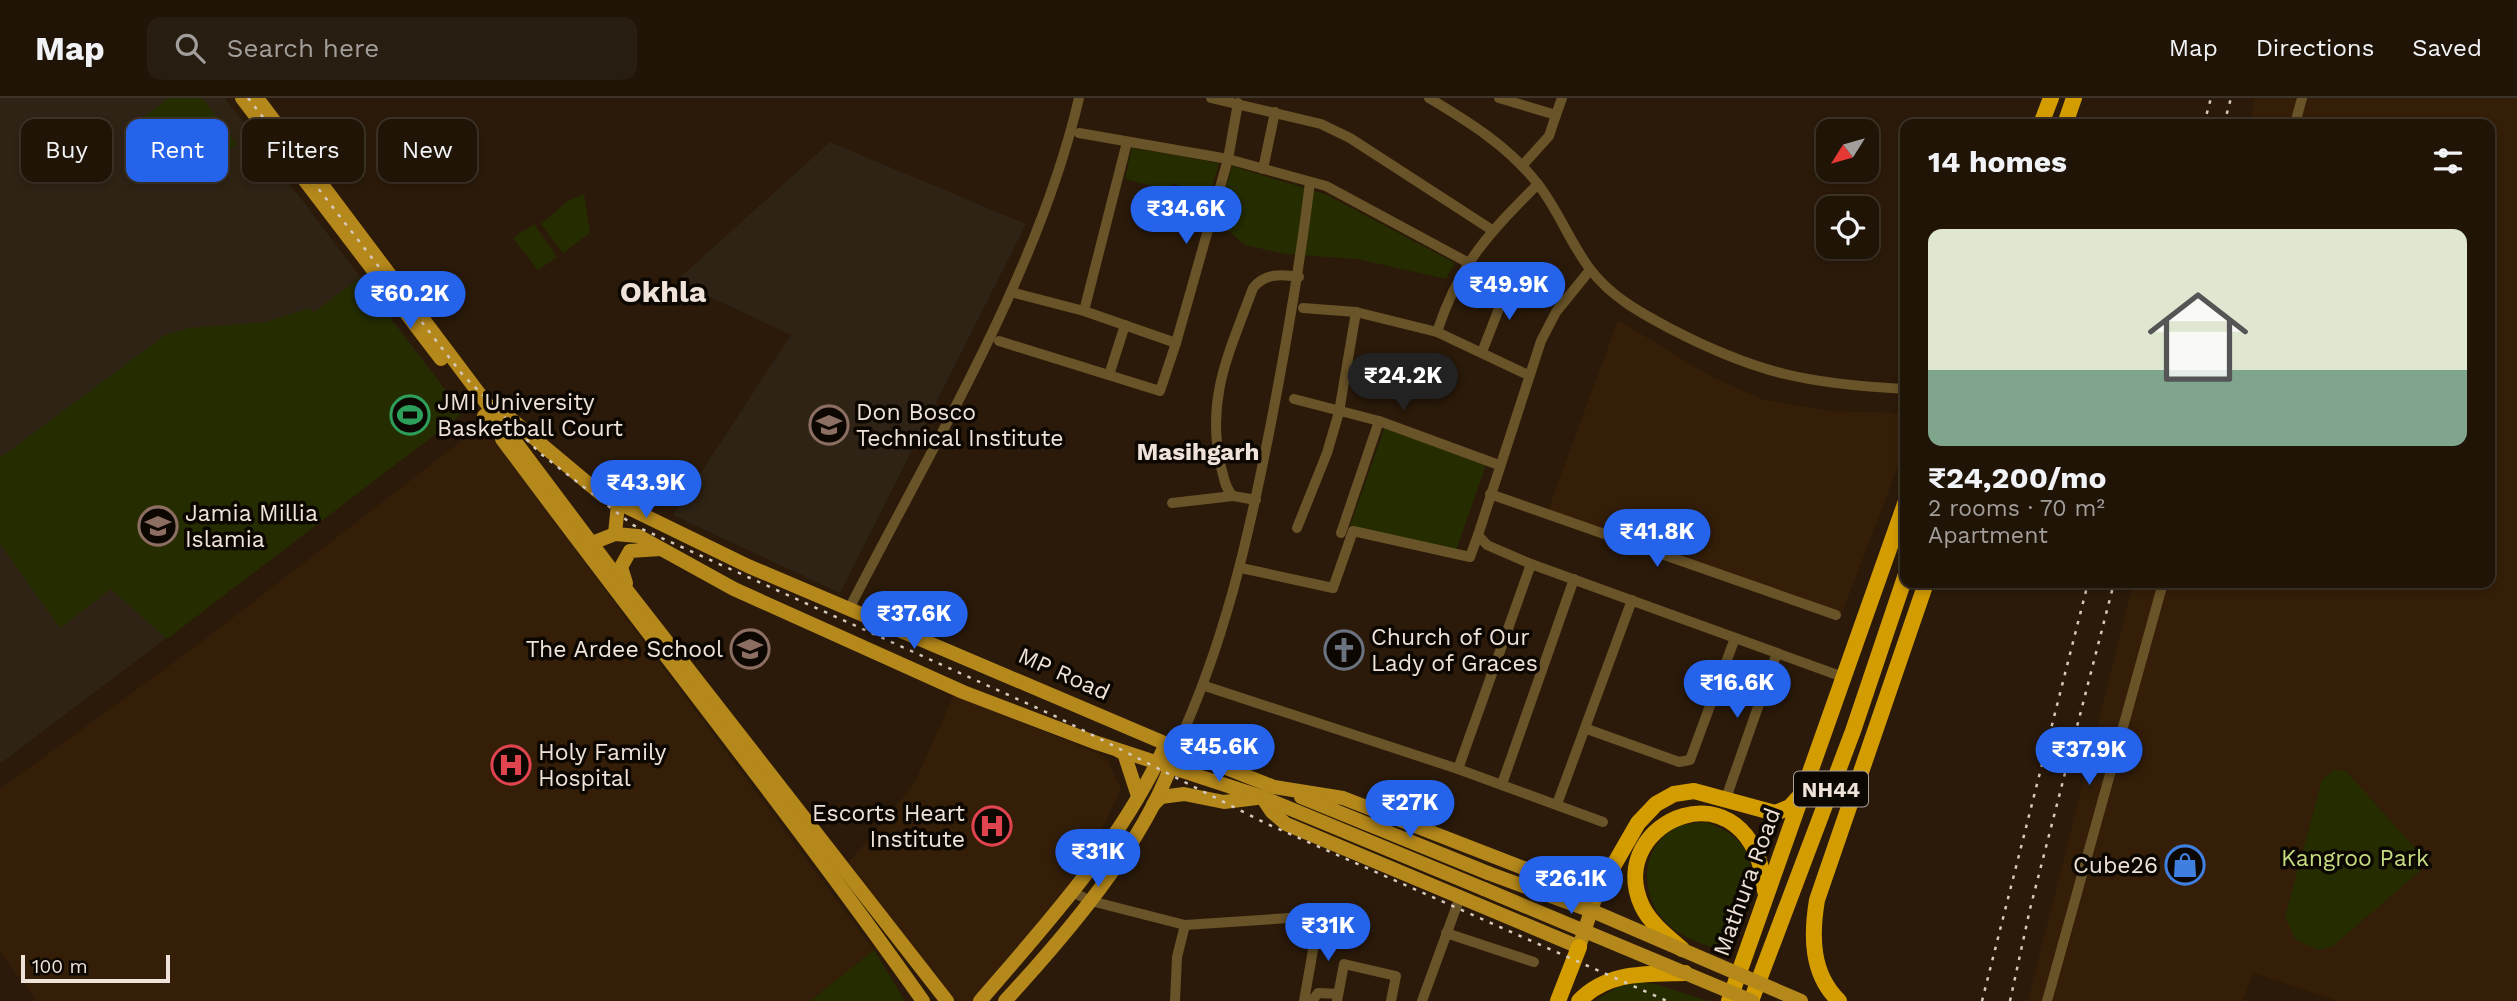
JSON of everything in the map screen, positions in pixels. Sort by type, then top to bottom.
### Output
[{"type":"highway","points":[[2043,119],[2051,98]]},
{"type":"highway","points":[[2066,119],[2074,98]]},
{"type":"highway","name":"Mathura Road","points":[[1729,1001],[1900,518]]},
{"type":"highway","name":"Mathura Road","points":[[1751,1001],[1853,731],[1901,588]]},
{"type":"highway","points":[[1839,1001],[1822,978],[1815,954],[1812,929],[1817,900],[1924,588]]},
{"type":"highway","points":[[1596,896],[1638,823],[1656,804],[1674,794],[1694,791],[1775,813],[1790,807],[1803,792]]},
{"type":"highway","points":[[1689,955],[1649,917],[1638,896],[1636,873],[1648,840],[1675,818],[1710,814],[1742,828],[1758,852],[1766,897]]},
{"type":"highway","points":[[1558,1001],[1579,947]]},
{"type":"highway","points":[[1579,1001],[1601,983],[1615,978],[1685,973]]},
{"type":"main road","points":[[242,98],[588,544],[919,997]]},
{"type":"main road","points":[[257,98],[488,413]]},
{"type":"main road","name":"MP Road","points":[[488,413],[510,418],[602,495],[748,566],[1274,787]]},
{"type":"main road","points":[[615,534],[618,504]]},
{"type":"main road","points":[[588,544],[615,534],[638,536],[666,549],[734,589],[951,687],[1124,753],[1138,796]]},
{"type":"main road","points":[[588,544],[947,1001]]},
{"type":"main road","points":[[629,593],[621,567],[623,558],[630,551],[642,548],[666,549]]},
{"type":"main road","points":[[1094,742],[1326,816],[1488,873],[1597,913],[1689,955],[1801,1001]]},
{"type":"main road","points":[[1152,806],[1171,746]]},
{"type":"main road","points":[[980,1001],[1074,893],[1138,796],[1164,765]]},
{"type":"main road","points":[[1274,787],[1326,816],[1751,1001]]},
{"type":"main road","points":[[1262,797],[1272,812],[1286,824],[1579,947],[1596,896],[1343,798],[1274,787]]},
{"type":"main road","points":[[1005,1001],[1091,901],[1152,806],[1161,797],[1184,794],[1224,802],[1262,797]]},
{"type":"street","points":[[849,609],[1011,292],[1071,132],[1079,98]]},
{"type":"street","points":[[1211,98],[1321,124],[1350,138],[1492,230]]},
{"type":"street","points":[[1429,98],[1445,102],[1492,138],[1522,166],[1538,184],[1590,270],[1627,304],[1745,364],[1791,378],[1839,386],[1900,389]]},
{"type":"street","points":[[1499,98],[1556,115]]},
{"type":"street","points":[[1522,166],[1549,136],[1562,98]]},
{"type":"street","points":[[2296,119],[2302,98]]},
{"type":"street","points":[[999,341],[1160,391],[1177,343],[1228,159],[1238,103]]},
{"type":"street","points":[[1263,169],[1275,112]]},
{"type":"street","points":[[1079,133],[1228,159],[1325,186],[1468,262]]},
{"type":"street","points":[[1084,311],[1127,142]]},
{"type":"street","points":[[1171,746],[1205,686],[1241,568],[1299,277],[1310,182]]},
{"type":"street","points":[[1437,332],[1447,302],[1468,262],[1492,230],[1538,184]]},
{"type":"street","points":[[1241,568],[1333,588],[1353,531],[1470,557],[1528,375],[1556,312],[1590,270]]},
{"type":"street","points":[[1233,496],[1225,483],[1216,444],[1218,382],[1253,288],[1270,275],[1299,277]]},
{"type":"street","points":[[1482,352],[1509,282]]},
{"type":"street","points":[[1011,292],[1084,311],[1177,343]]},
{"type":"street","points":[[1303,308],[1356,312],[1437,332],[1528,375]]},
{"type":"street","points":[[1297,528],[1327,453],[1339,412],[1356,312]]},
{"type":"street","points":[[1110,375],[1125,325]]},
{"type":"street","points":[[1294,399],[1379,421],[1499,465]]},
{"type":"street","points":[[1341,533],[1379,421]]},
{"type":"street","points":[[1490,494],[1836,615]]},
{"type":"street","points":[[1172,503],[1233,496],[1256,500]]},
{"type":"street","points":[[1478,535],[1487,545],[1531,564],[1843,677]]},
{"type":"street","points":[[1458,769],[1531,564]]},
{"type":"street","points":[[1502,784],[1574,579]]},
{"type":"street","points":[[2047,1001],[2161,588]]},
{"type":"street","points":[[1557,804],[1587,729],[1632,600]]},
{"type":"street","points":[[1587,729],[1679,762],[1690,760],[1735,638]]},
{"type":"street","points":[[1726,798],[1777,653]]},
{"type":"street","points":[[1205,686],[1502,784],[1603,822]]},
{"type":"street","points":[[1074,893],[1091,901],[1185,925],[1319,916],[1304,1001]]},
{"type":"street","points":[[1422,1001],[1460,897]]},
{"type":"street","points":[[1175,1001],[1177,957],[1185,925]]},
{"type":"street","points":[[1446,933],[1534,962]]},
{"type":"street","points":[[1312,1001],[1318,993],[1338,998],[1344,964],[1396,976],[1391,1001]]},
{"type":"shaded area","name":"Jamia Millia Islamia","points":[[0,98],[225,98],[242,120],[242,182],[288,182],[463,413],[0,764]]},
{"type":"shaded area","points":[[2255,98],[2517,98],[2517,1001],[2337,1001],[2253,973],[2243,1001],[2028,1001],[2132,588],[2495,588],[2495,119],[2250,119]]},
{"type":"shaded area","name":"Don Bosco Technical Institute","points":[[830,142],[1026,224],[840,593],[673,515],[791,335],[676,281]]},
{"type":"shaded area","points":[[1618,320],[1712,377],[1762,399],[1828,411],[1900,413],[1900,462],[1842,613],[1548,510]]},
{"type":"shaded area","name":"Holy Family Hospital","points":[[482,425],[874,950],[810,1001],[37,1001],[0,952],[0,789],[196,646]]},
{"type":"shaded area","name":"Escorts Heart Institute","points":[[954,694],[1106,757],[1121,789],[1077,881],[973,1001],[952,1001],[849,862],[914,784]]},
{"type":"green space","points":[[169,98],[202,98],[218,119],[145,119],[143,117]]},
{"type":"green space","points":[[228,132],[237,144],[228,151]]},
{"type":"green space","points":[[1132,148],[1219,163],[1210,194],[1171,183],[1170,190],[1125,179]]},
{"type":"green space","points":[[1232,166],[1325,194],[1455,263],[1446,279],[1357,259],[1286,254],[1245,245],[1217,221]]},
{"type":"green space","points":[[584,194],[590,233],[563,253],[541,224],[568,201]]},
{"type":"green space","points":[[534,224],[557,257],[538,270],[513,238]]},
{"type":"green space","points":[[359,278],[463,413],[167,639],[111,589],[60,628],[0,544],[0,458],[165,335],[189,328],[266,322],[310,308],[313,313]]},
{"type":"green space","points":[[1385,427],[1486,465],[1455,553],[1348,532]]},
{"type":"green space","name":"Kangroo Park","points":[[2333,770],[2346,771],[2423,857],[2421,870],[2333,946],[2319,950],[2296,940],[2285,917],[2322,780]]},
{"type":"green space","points":[[1705,822],[1729,833],[1743,846],[1749,861],[1750,877],[1746,895],[1727,953],[1672,928],[1661,917],[1649,892],[1648,864],[1661,839],[1677,827]]},
{"type":"green space","points":[[874,950],[905,1001],[810,1001]]},
{"type":"green space","points":[[1638,982],[1655,984],[1708,1001],[1594,1001],[1618,987]]},
{"type":"railway","points":[[248,98],[462,374],[541,454],[633,525],[1057,717],[1265,823],[1667,1001]]},
{"type":"railway","points":[[2205,119],[2211,98]]},
{"type":"railway","points":[[2225,119],[2231,98]]},
{"type":"railway","points":[[1982,1001],[2087,588]]},
{"type":"railway","points":[[2010,1001],[2030,909],[2113,588]]},
{"type":"place","name":"JMI University Basketball Court","points":[[410,415]]},
{"type":"place","name":"Don Bosco Technical Institute","points":[[829,425]]},
{"type":"place","name":"Jamia Millia Islamia","points":[[158,526]]},
{"type":"place","name":"The Ardee School","points":[[750,649]]},
{"type":"place","name":"Church of Our Lady of Graces","points":[[1344,650]]},
{"type":"place","name":"Holy Family Hospital","points":[[511,765]]},
{"type":"place","name":"Escorts Heart Institute","points":[[992,826]]},
{"type":"place","name":"Cube26","points":[[2185,865]]},
{"type":"district","name":"Okhla","points":[[663,291]]},
{"type":"district","name":"Masihgarh","points":[[1198,452]]}]
